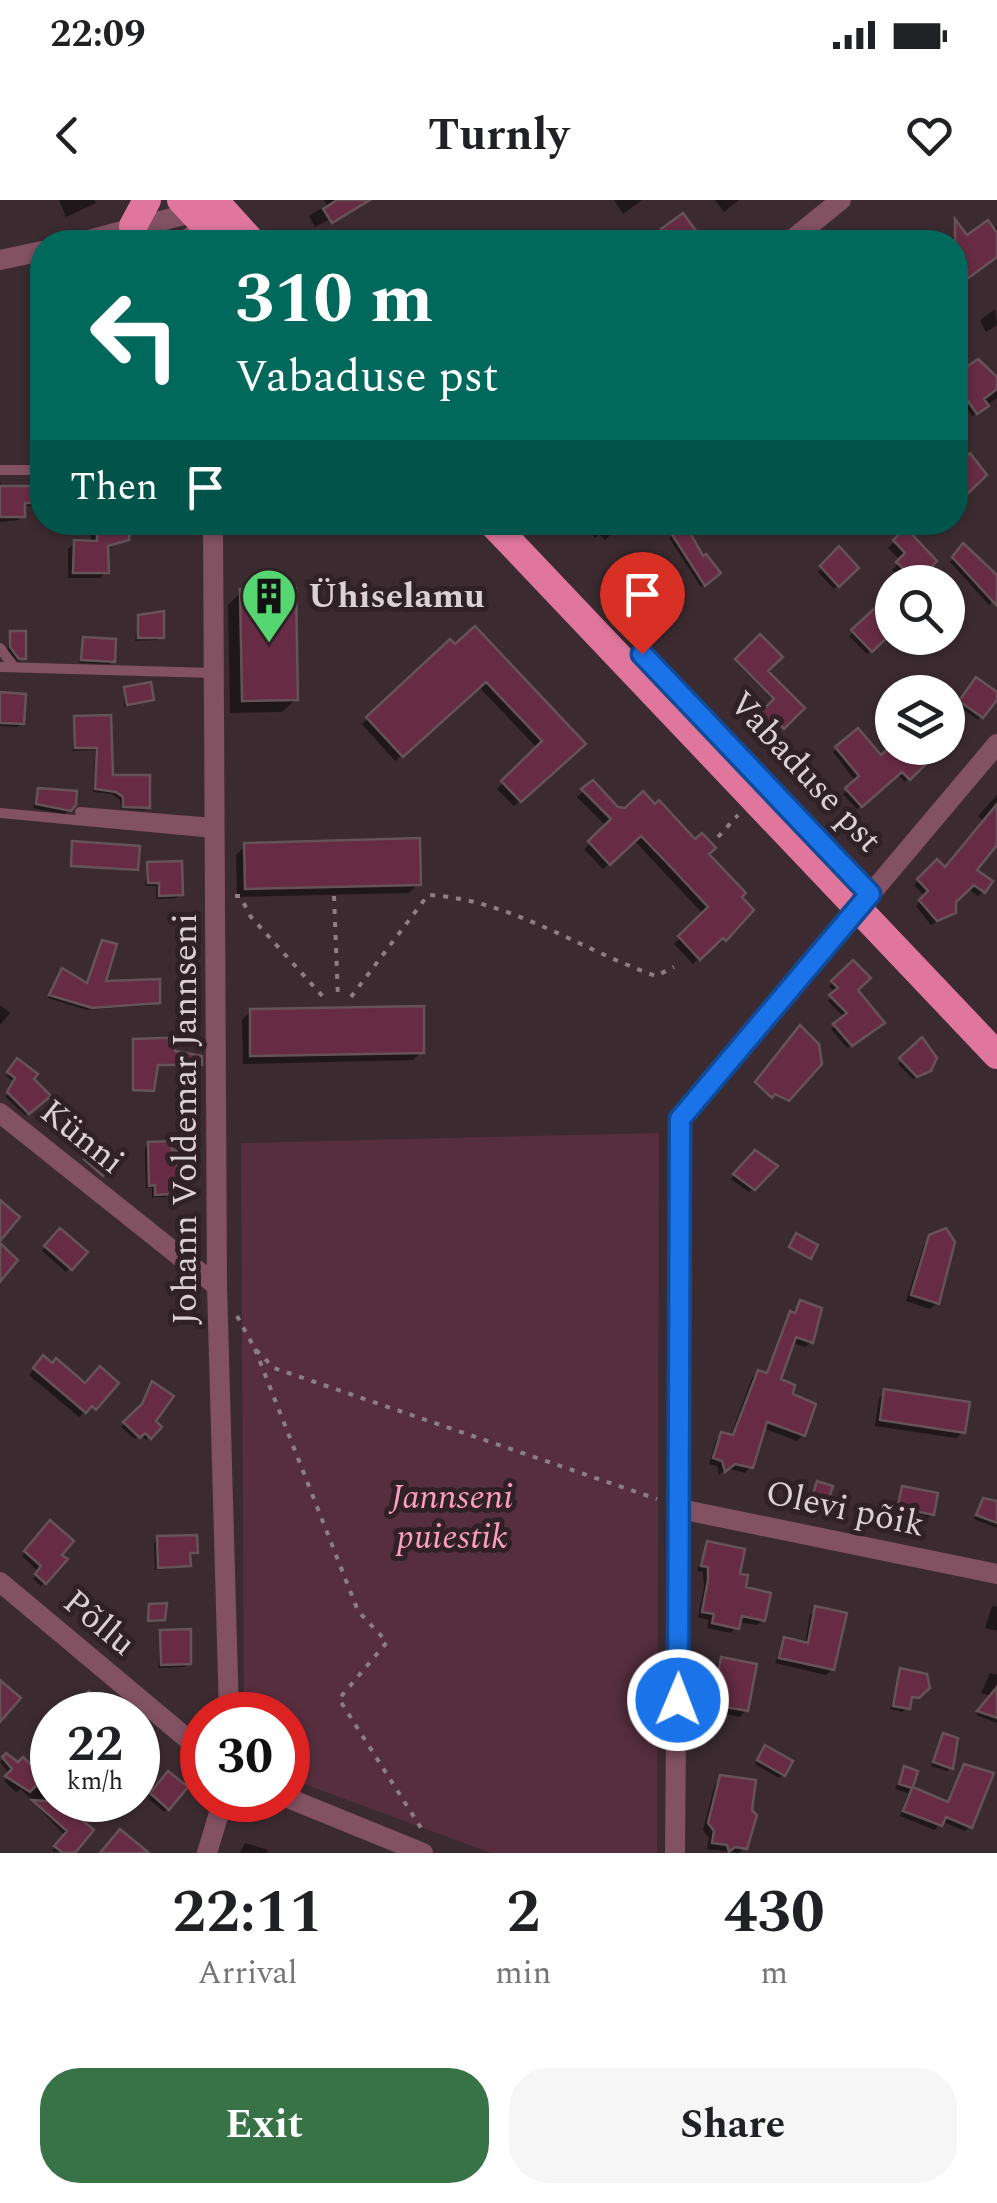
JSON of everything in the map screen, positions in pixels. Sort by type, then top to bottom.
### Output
[{"type":"highway","points":[[127,230],[147,200]]},
{"type":"highway","points":[[201,216],[228,230]]},
{"type":"highway","name":"Vabaduse pst","points":[[504,535],[864,902],[997,1029]]},
{"type":"highway","name":"Vabaduse pst","points":[[529,535],[864,902],[997,1055]]},
{"type":"street","points":[[804,230],[842,200]]},
{"type":"street","points":[[144,230],[201,216]]},
{"type":"street","points":[[0,260],[30,254]]},
{"type":"street","name":"Johann Voldemar Jannseni","points":[[213,535],[217,1286],[228,1692]]},
{"type":"street","points":[[676,1853],[680,1119],[997,744]]},
{"type":"street","name":"Künni","points":[[0,1113],[217,1286]]},
{"type":"street","name":"Olevi põik","points":[[680,1509],[997,1574]]},
{"type":"street","name":"Põllu","points":[[0,1582],[180,1733]]},
{"type":"street","points":[[310,1806],[425,1845]]},
{"type":"street","points":[[207,1853],[216,1822]]},
{"type":"lane","points":[[0,470],[30,470]]},
{"type":"lane","points":[[0,648],[14,667]]},
{"type":"lane","points":[[0,667],[214,673]]},
{"type":"lane","points":[[0,812],[215,828]]},
{"type":"lane","points":[[80,812],[215,828]]},
{"type":"path","points":[[351,997],[428,895],[454,896],[528,920],[615,962],[656,976],[674,967]]},
{"type":"path","points":[[215,896],[240,896],[251,917],[326,1000]]},
{"type":"path","points":[[334,896],[338,998]]},
{"type":"path","points":[[217,1286],[256,1349],[358,1611],[387,1642],[339,1699],[425,1845]]},
{"type":"path","points":[[256,1349],[274,1368],[323,1388],[476,1434],[680,1509]]},
{"type":"green space","name":"Jannseni puiestik","points":[[659,1133],[657,1853],[491,1853],[310,1786],[310,1692],[244,1692],[241,1143]]},
{"type":"building","points":[[337,200],[370,200],[332,223],[323,209]]},
{"type":"building","points":[[683,213],[695,230],[662,230]]},
{"type":"building","points":[[988,220],[997,233],[997,257],[968,278],[968,234]]},
{"type":"building","points":[[978,359],[997,377],[997,389],[984,399],[989,406],[977,414],[968,401],[968,366]]},
{"type":"building","points":[[968,455],[987,475],[968,493]]},
{"type":"building","points":[[0,486],[30,486],[25,517],[0,517]]},
{"type":"building","points":[[97,535],[129,535],[129,540],[108,546],[109,573],[73,573],[74,540],[97,541]]},
{"type":"building","points":[[672,535],[691,535],[703,556],[706,554],[721,573],[705,586]]},
{"type":"building","points":[[898,535],[913,535],[937,561],[933,565],[899,565],[896,562],[905,553],[893,540]]},
{"type":"building","points":[[963,543],[997,575],[997,606],[965,571],[965,565],[952,557]]},
{"type":"building","points":[[839,546],[859,568],[839,587],[820,566]]},
{"type":"building","name":"Ühiselamu","points":[[296,588],[298,700],[242,701],[240,589]]},
{"type":"building","points":[[875,608],[872,652],[851,630]]},
{"type":"building","points":[[164,611],[164,638],[138,638],[138,615]]},
{"type":"building","points":[[475,626],[586,744],[521,802],[501,781],[542,741],[486,682],[403,757],[366,717],[450,639],[455,644]]},
{"type":"building","points":[[10,631],[26,631],[26,659],[19,659],[10,647]]},
{"type":"building","points":[[760,634],[783,657],[768,671],[805,708],[784,729],[777,722],[767,731],[755,718],[774,699],[735,659]]},
{"type":"building","points":[[83,637],[116,639],[115,662],[81,660]]},
{"type":"building","points":[[976,677],[997,692],[997,700],[983,718],[965,705],[965,693]]},
{"type":"building","points":[[151,682],[154,700],[127,705],[124,687]]},
{"type":"building","points":[[0,692],[26,694],[24,724],[0,723]]},
{"type":"building","points":[[111,715],[113,775],[150,775],[150,808],[123,807],[123,797],[116,792],[95,789],[97,748],[75,748],[74,716]]},
{"type":"building","points":[[858,728],[875,748],[875,765],[925,765],[910,780],[902,772],[862,807],[845,788],[859,776],[835,747]]},
{"type":"building","points":[[593,780],[618,807],[625,808],[643,791],[655,804],[659,800],[695,839],[702,833],[716,848],[709,854],[746,893],[742,897],[754,910],[726,941],[723,938],[700,960],[678,936],[708,907],[668,864],[641,836],[610,865],[588,841],[611,819],[581,789]]},
{"type":"building","points":[[38,788],[77,791],[76,805],[71,811],[36,804]]},
{"type":"building","points":[[997,804],[997,845],[977,870],[993,881],[985,893],[974,885],[956,902],[956,913],[937,921],[919,900],[928,891],[917,879],[937,859],[945,867]]},
{"type":"building","points":[[420,838],[421,885],[245,889],[244,843]]},
{"type":"building","points":[[72,841],[140,846],[138,870],[71,866]]},
{"type":"building","points":[[182,861],[183,895],[159,896],[159,883],[148,883],[147,862]]},
{"type":"building","points":[[102,940],[117,944],[106,981],[160,979],[160,1003],[92,1008],[49,995],[62,968],[87,983]]},
{"type":"building","points":[[853,960],[871,978],[858,990],[885,1023],[852,1046],[833,1024],[847,1013],[829,995],[838,988],[831,981]]},
{"type":"building","points":[[424,1006],[424,1053],[250,1056],[250,1009]]},
{"type":"building","points":[[800,1025],[819,1044],[822,1064],[789,1101],[775,1094],[772,1098],[755,1082]]},
{"type":"building","points":[[922,1037],[937,1058],[931,1071],[917,1077],[899,1058]]},
{"type":"building","points":[[175,1038],[175,1051],[202,1056],[202,1065],[158,1065],[154,1091],[133,1090],[133,1039]]},
{"type":"building","points":[[17,1058],[38,1074],[34,1079],[51,1096],[29,1114],[7,1092],[15,1078],[7,1072]]},
{"type":"building","points":[[171,1141],[172,1150],[177,1150],[178,1185],[173,1185],[173,1194],[155,1195],[155,1185],[149,1186],[148,1142]]},
{"type":"building","points":[[93,1147],[113,1165],[103,1176],[84,1159]]},
{"type":"building","points":[[755,1150],[778,1166],[755,1190],[733,1174]]},
{"type":"building","points":[[0,1200],[20,1217],[0,1241]]},
{"type":"building","points":[[60,1228],[88,1252],[72,1270],[44,1246]]},
{"type":"building","points":[[946,1228],[955,1242],[939,1304],[911,1295],[929,1235]]},
{"type":"building","points":[[796,1233],[818,1245],[811,1259],[789,1247]]},
{"type":"building","points":[[0,1243],[18,1260],[0,1282]]},
{"type":"building","points":[[800,1300],[822,1308],[813,1343],[796,1337],[781,1379],[795,1385],[793,1394],[816,1404],[805,1436],[767,1422],[753,1468],[735,1464],[725,1472],[722,1461],[713,1458],[721,1432],[733,1435],[758,1370],[767,1373],[790,1311],[795,1313]]},
{"type":"building","points":[[43,1355],[52,1363],[56,1358],[85,1383],[100,1366],[119,1383],[96,1410],[92,1406],[86,1413],[33,1368]]},
{"type":"building","points":[[152,1381],[174,1396],[156,1421],[162,1427],[151,1439],[145,1433],[140,1438],[123,1422],[142,1404]]},
{"type":"building","points":[[884,1389],[970,1402],[965,1433],[880,1420]]},
{"type":"building","points":[[817,1481],[833,1486],[826,1506],[811,1501]]},
{"type":"building","points":[[902,1486],[938,1493],[934,1515],[914,1511],[913,1518],[896,1515]]},
{"type":"building","points":[[983,1498],[997,1501],[997,1523],[976,1515]]},
{"type":"building","points":[[50,1520],[74,1541],[62,1555],[68,1559],[46,1584],[35,1574],[41,1566],[24,1551]]},
{"type":"building","points":[[197,1535],[198,1553],[190,1553],[191,1566],[158,1568],[157,1536]]},
{"type":"building","points":[[707,1541],[745,1549],[740,1574],[748,1575],[746,1587],[771,1593],[765,1621],[742,1616],[739,1629],[712,1623],[714,1614],[702,1612],[708,1567],[701,1566]]},
{"type":"building","points":[[167,1603],[165,1620],[148,1621],[149,1604]]},
{"type":"building","points":[[815,1606],[847,1613],[834,1670],[779,1658],[784,1637],[808,1643]]},
{"type":"building","points":[[191,1629],[191,1664],[161,1665],[160,1630]]},
{"type":"building","points":[[721,1657],[757,1664],[748,1711],[719,1706],[723,1686],[716,1684]]},
{"type":"building","points":[[900,1668],[927,1674],[930,1688],[919,1698],[912,1697],[910,1709],[893,1706]]},
{"type":"building","points":[[0,1680],[21,1698],[0,1722]]},
{"type":"building","points":[[997,1687],[997,1718],[977,1711]]},
{"type":"building","points":[[943,1733],[958,1738],[953,1769],[933,1762]]},
{"type":"building","points":[[765,1745],[793,1761],[785,1776],[757,1760]]},
{"type":"building","points":[[6,1753],[18,1762],[23,1757],[30,1764],[30,1792],[5,1776],[12,1769],[2,1757]]},
{"type":"building","points":[[964,1764],[994,1773],[972,1828],[946,1817],[942,1826],[903,1811],[912,1788],[899,1784],[904,1766],[918,1771],[913,1787],[948,1802]]},
{"type":"building","points":[[168,1771],[180,1781],[180,1797],[169,1810],[160,1802],[160,1781]]},
{"type":"building","points":[[720,1775],[756,1780],[752,1810],[757,1815],[747,1849],[735,1847],[729,1852],[727,1845],[712,1843],[714,1831],[708,1823]]},
{"type":"building","points":[[57,1822],[84,1822],[94,1830],[75,1853],[63,1853],[54,1846],[67,1831]]},
{"type":"building","points":[[120,1829],[149,1853],[100,1853]]},
{"type":"place","name":"Ühiselamu","points":[[269,645]]},
{"type":"route","points":[[642,654],[870,894],[680,1119],[678,1700]]}]
